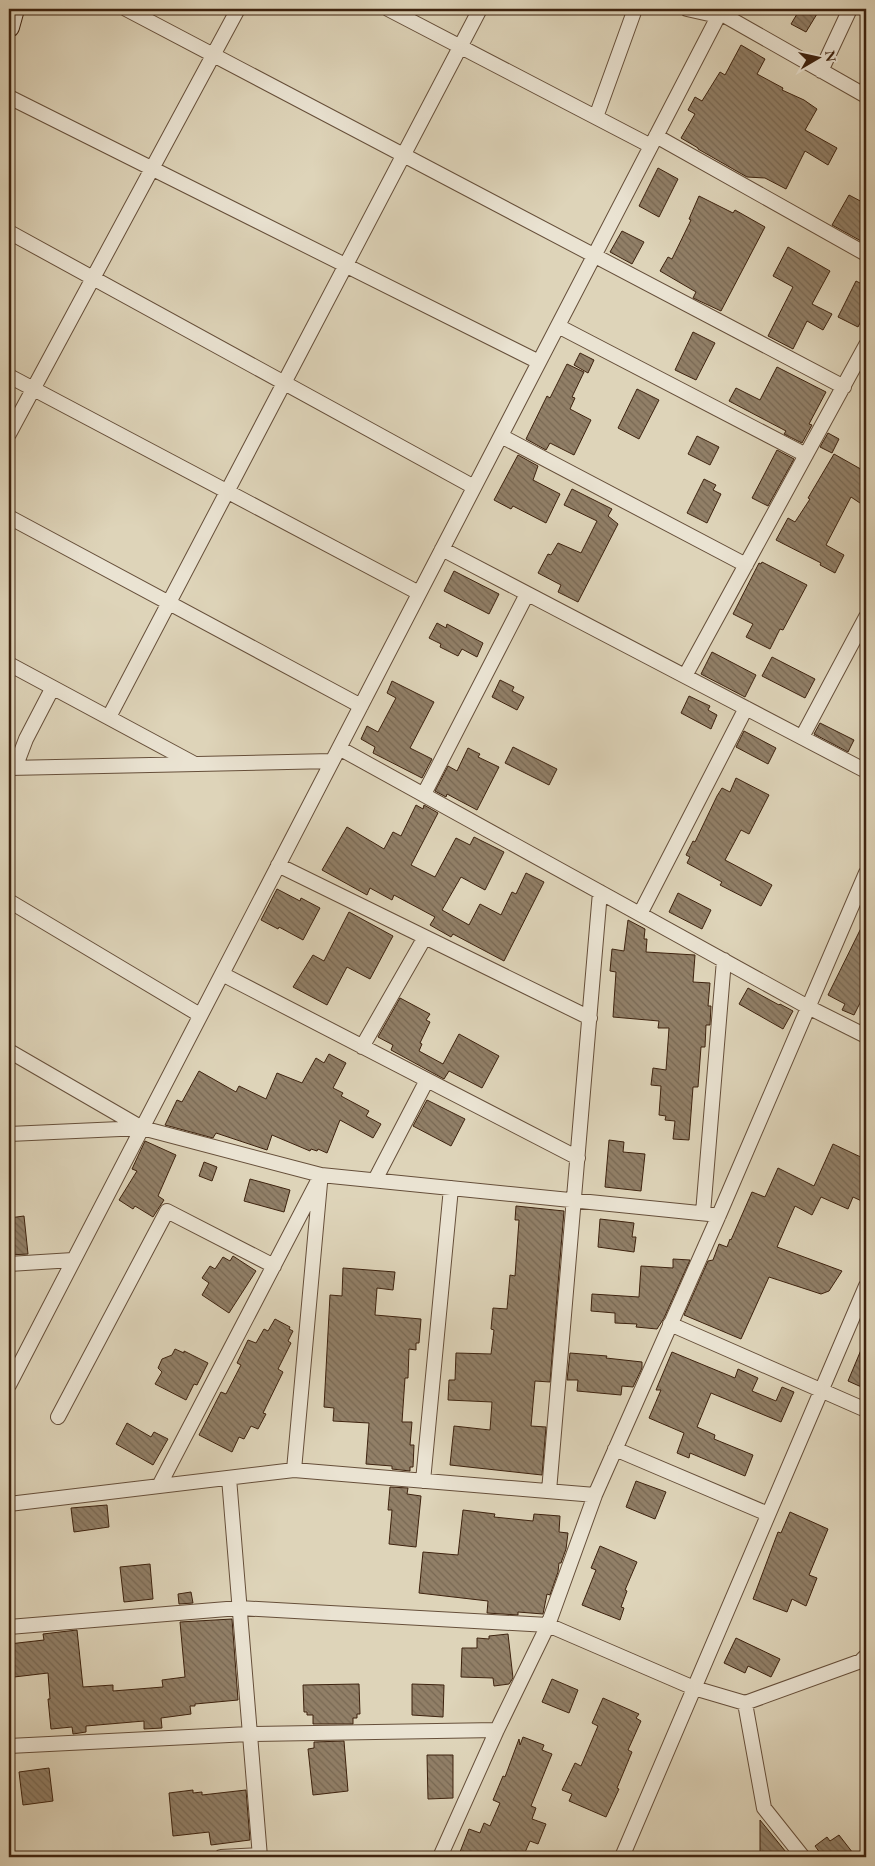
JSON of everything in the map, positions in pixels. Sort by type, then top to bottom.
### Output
[{"type":"street","points":[[9,27],[14,9]]},
{"type":"street","points":[[126,9],[844,386]]},
{"type":"street","points":[[9,434],[238,9]]},
{"type":"street","points":[[388,9],[596,117],[654,141],[866,254]]},
{"type":"street","points":[[109,717],[480,9]]},
{"type":"street","points":[[596,117],[635,9]]},
{"type":"street","points":[[687,9],[720,13],[866,96]]},
{"type":"street","points":[[821,71],[850,9]]},
{"type":"street","points":[[9,1385],[720,13]]},
{"type":"street","points":[[9,97],[539,362]]},
{"type":"street","points":[[9,232],[474,487]]},
{"type":"street","points":[[558,326],[806,455]]},
{"type":"street","points":[[685,676],[866,345]]},
{"type":"street","points":[[9,376],[419,593]]},
{"type":"street","points":[[500,436],[746,565]]},
{"type":"street","points":[[9,517],[361,706]]},
{"type":"street","points":[[442,549],[866,771]]},
{"type":"street","points":[[424,794],[527,594]]},
{"type":"street","points":[[802,737],[866,617]]},
{"type":"street","points":[[9,664],[193,764]]},
{"type":"street","points":[[52,689],[12,768],[332,761]]},
{"type":"street","points":[[640,914],[746,708]]},
{"type":"street","points":[[339,748],[808,1007],[866,1036]]},
{"type":"street","points":[[278,865],[590,1018]]},
{"type":"street","points":[[440,1857],[497,1730],[548,1625],[595,1495],[719,1215],[866,873]]},
{"type":"street","points":[[550,1491],[600,892]]},
{"type":"street","points":[[9,901],[200,1016]]},
{"type":"street","points":[[362,1047],[425,937]]},
{"type":"street","points":[[702,1213],[724,960]]},
{"type":"street","points":[[222,974],[578,1158]]},
{"type":"street","points":[[9,1050],[142,1128],[321,1175],[719,1215]]},
{"type":"street","points":[[375,1180],[427,1080]]},
{"type":"street","points":[[9,1134],[142,1128]]},
{"type":"street","points":[[159,1486],[321,1175]]},
{"type":"street","points":[[294,1470],[321,1175]]},
{"type":"street","points":[[423,1481],[451,1188]]},
{"type":"street","points":[[58,1417],[167,1211],[274,1266]]},
{"type":"street","points":[[9,1264],[74,1260]]},
{"type":"street","points":[[622,1857],[866,1286]]},
{"type":"street","points":[[670,1324],[866,1410]]},
{"type":"street","points":[[615,1449],[768,1514]]},
{"type":"street","points":[[9,1504],[294,1470],[595,1495]]},
{"type":"street","points":[[222,1857],[260,1856],[229,1478]]},
{"type":"street","points":[[9,1627],[239,1608],[548,1625],[694,1688],[745,1703],[865,1662]]},
{"type":"street","points":[[745,1703],[764,1808],[803,1857]]},
{"type":"street","points":[[9,1746],[249,1734],[497,1730]]},
{"type":"building","points":[[800,9],[820,9],[806,32],[791,24]]},
{"type":"building","points":[[741,45],[765,59],[757,74],[817,109],[805,130],[837,148],[828,165],[805,151],[786,189],[765,178],[747,177],[681,138],[695,114],[688,110],[695,97],[702,101],[720,72],[725,75]]},
{"type":"building","points":[[658,168],[678,179],[659,217],[639,206]]},
{"type":"building","points":[[849,195],[866,204],[866,230],[861,241],[832,225]]},
{"type":"building","points":[[699,196],[733,213],[735,210],[765,227],[721,311],[693,298],[696,292],[660,271],[668,257],[672,259],[691,220],[689,219]]},
{"type":"building","points":[[622,231],[644,242],[632,264],[610,252]]},
{"type":"building","points":[[788,247],[830,271],[812,304],[832,314],[823,330],[807,321],[793,349],[768,336],[793,287],[773,276]]},
{"type":"building","points":[[856,281],[866,286],[866,311],[858,327],[838,317]]},
{"type":"building","points":[[693,332],[715,343],[696,380],[675,370]]},
{"type":"building","points":[[580,353],[594,360],[588,373],[574,365]]},
{"type":"building","points":[[567,364],[584,372],[572,397],[575,398],[570,409],[591,420],[574,455],[550,443],[546,450],[526,439],[547,396],[550,398]]},
{"type":"building","points":[[777,367],[826,392],[809,424],[812,425],[802,443],[784,434],[786,431],[729,401],[736,388],[760,400]]},
{"type":"building","points":[[637,389],[659,400],[639,439],[618,428]]},
{"type":"building","points":[[828,433],[839,439],[832,453],[820,447]]},
{"type":"building","points":[[697,436],[719,447],[710,465],[688,454]]},
{"type":"building","points":[[777,450],[794,459],[768,506],[752,498]]},
{"type":"building","points":[[834,454],[866,472],[866,507],[851,497],[826,545],[844,555],[835,573],[820,565],[821,563],[776,540],[788,518],[795,522],[810,499],[808,498]]},
{"type":"building","points":[[518,455],[538,466],[533,480],[560,494],[546,523],[513,506],[511,509],[494,500]]},
{"type":"building","points":[[704,479],[716,485],[713,490],[721,494],[707,523],[687,513]]},
{"type":"building","points":[[572,489],[612,509],[608,516],[618,524],[578,602],[558,592],[561,585],[538,573],[548,554],[551,555],[558,543],[581,553],[597,521],[564,505]]},
{"type":"building","points":[[762,562],[807,585],[783,630],[780,629],[770,649],[746,637],[753,624],[733,614],[759,563],[761,564]]},
{"type":"building","points":[[454,571],[499,594],[489,614],[444,591]]},
{"type":"building","points":[[437,623],[446,628],[447,624],[483,643],[477,657],[462,649],[458,656],[440,647],[441,644],[429,638]]},
{"type":"building","points":[[712,652],[756,675],[745,697],[701,674]]},
{"type":"building","points":[[772,657],[815,679],[805,698],[762,676]]},
{"type":"building","points":[[500,680],[514,687],[512,691],[524,697],[517,710],[492,697]]},
{"type":"building","points":[[392,681],[434,702],[410,748],[432,759],[422,778],[373,753],[375,747],[361,739],[367,726],[378,732],[396,698],[387,693]]},
{"type":"building","points":[[689,696],[710,706],[708,710],[717,715],[711,729],[681,713]]},
{"type":"building","points":[[820,723],[854,740],[848,752],[814,734]]},
{"type":"building","points":[[744,731],[776,748],[768,764],[736,747]]},
{"type":"building","points":[[513,747],[557,769],[549,785],[505,763]]},
{"type":"building","points":[[468,748],[480,754],[478,757],[499,767],[477,810],[447,794],[446,797],[435,791],[448,766],[457,771]]},
{"type":"building","points":[[736,778],[769,795],[749,834],[741,830],[725,860],[772,885],[761,906],[720,885],[722,882],[687,863],[690,857],[686,855],[693,841],[695,842],[717,796],[722,788],[730,792]]},
{"type":"building","points":[[416,805],[423,809],[424,805],[438,813],[411,865],[435,877],[456,838],[470,845],[474,837],[504,852],[485,890],[461,877],[442,910],[469,925],[480,904],[501,915],[512,892],[516,894],[526,873],[544,882],[504,961],[453,934],[451,937],[430,925],[435,917],[394,895],[392,900],[370,888],[367,895],[322,870],[347,827],[384,849],[393,832],[401,836]]},
{"type":"building","points":[[277,889],[300,901],[301,898],[320,908],[303,940],[261,920]]},
{"type":"building","points":[[678,893],[711,910],[702,929],[669,912]]},
{"type":"building","points":[[349,912],[393,936],[370,979],[347,967],[327,1005],[293,987],[313,955],[324,961]]},
{"type":"building","points":[[866,918],[866,991],[854,1015],[842,1010],[845,1004],[828,995]]},
{"type":"building","points":[[628,920],[645,929],[644,939],[647,939],[646,952],[695,955],[693,982],[710,983],[708,1006],[711,1006],[710,1025],[706,1025],[705,1047],[701,1047],[698,1087],[693,1087],[689,1140],[673,1139],[675,1121],[665,1120],[666,1116],[659,1115],[661,1086],[651,1085],[653,1068],[666,1070],[669,1028],[658,1028],[659,1021],[613,1017],[616,972],[610,971],[612,949],[624,951]]},
{"type":"building","points":[[748,988],[793,1011],[783,1029],[739,1004]]},
{"type":"building","points":[[400,998],[430,1014],[426,1020],[430,1022],[420,1043],[422,1044],[419,1051],[443,1064],[459,1034],[499,1056],[482,1088],[449,1071],[444,1079],[391,1050],[393,1045],[378,1037]]},
{"type":"building","points":[[329,1054],[346,1063],[333,1088],[343,1093],[341,1096],[369,1111],[366,1116],[381,1124],[373,1138],[340,1120],[327,1153],[318,1149],[317,1151],[311,1149],[310,1151],[272,1135],[267,1150],[216,1133],[213,1138],[165,1125],[177,1100],[182,1102],[199,1071],[236,1092],[239,1086],[266,1099],[277,1073],[302,1083],[316,1058],[324,1063]]},
{"type":"building","points":[[427,1100],[465,1119],[451,1146],[413,1126]]},
{"type":"building","points":[[609,1140],[624,1142],[623,1152],[645,1154],[641,1191],[605,1187]]},
{"type":"building","points":[[145,1141],[176,1155],[158,1196],[164,1200],[153,1217],[135,1206],[133,1209],[119,1200],[137,1171],[132,1169]]},
{"type":"building","points":[[833,1144],[865,1159],[862,1166],[866,1168],[866,1203],[853,1197],[848,1209],[821,1197],[812,1215],[795,1206],[777,1247],[842,1271],[829,1291],[821,1294],[769,1277],[741,1339],[684,1315],[708,1261],[713,1260],[719,1244],[727,1247],[752,1192],[765,1197],[778,1168],[814,1186]]},
{"type":"building","points":[[204,1162],[217,1167],[212,1181],[199,1176]]},
{"type":"building","points":[[250,1179],[290,1190],[284,1212],[244,1201]]},
{"type":"building","points":[[516,1206],[564,1211],[550,1382],[535,1381],[531,1426],[546,1427],[542,1475],[450,1465],[454,1426],[490,1430],[492,1402],[448,1400],[449,1380],[455,1380],[456,1353],[491,1354],[494,1330],[491,1329],[493,1308],[507,1309],[510,1275],[515,1276],[519,1220],[515,1220]]},
{"type":"building","points":[[24,1216],[28,1254],[9,1255],[9,1218]]},
{"type":"building","points":[[600,1219],[634,1223],[632,1237],[636,1237],[634,1252],[598,1247]]},
{"type":"building","points":[[233,1256],[256,1271],[229,1313],[202,1295],[209,1283],[202,1278],[210,1266],[215,1269],[223,1257],[230,1261]]},
{"type":"building","points":[[673,1259],[690,1260],[664,1318],[657,1329],[636,1327],[637,1324],[615,1323],[615,1313],[591,1311],[592,1294],[639,1297],[641,1266],[673,1268]]},
{"type":"building","points":[[343,1268],[395,1272],[393,1290],[377,1288],[375,1315],[421,1319],[419,1343],[416,1343],[416,1350],[409,1349],[408,1378],[405,1378],[402,1422],[412,1422],[410,1445],[414,1445],[413,1467],[410,1467],[410,1471],[392,1469],[392,1466],[366,1464],[369,1423],[333,1421],[334,1408],[324,1407],[330,1295],[342,1296]]},
{"type":"building","points":[[275,1319],[290,1327],[289,1329],[293,1331],[288,1341],[291,1343],[278,1369],[283,1372],[263,1413],[266,1414],[258,1429],[251,1426],[244,1439],[239,1437],[232,1452],[199,1435],[221,1392],[226,1394],[241,1365],[237,1363],[248,1340],[256,1343],[264,1329],[268,1331]]},
{"type":"building","points":[[866,1338],[866,1389],[848,1381]]},
{"type":"building","points":[[175,1349],[184,1353],[184,1351],[208,1363],[197,1385],[194,1384],[186,1400],[155,1384],[162,1372],[158,1368],[162,1359],[172,1355]]},
{"type":"building","points":[[672,1352],[735,1378],[738,1369],[758,1378],[752,1391],[776,1401],[782,1387],[794,1392],[781,1422],[711,1393],[697,1427],[715,1435],[714,1439],[753,1455],[745,1476],[690,1453],[689,1458],[677,1453],[684,1433],[649,1418],[661,1390],[656,1390]]},
{"type":"building","points":[[570,1353],[607,1356],[606,1358],[642,1362],[642,1368],[633,1387],[622,1386],[621,1395],[577,1391],[578,1380],[567,1380]]},
{"type":"building","points":[[127,1423],[151,1437],[154,1432],[168,1439],[153,1465],[116,1444]]},
{"type":"building","points":[[636,1481],[666,1492],[655,1519],[626,1507]]},
{"type":"building","points":[[390,1487],[408,1488],[407,1494],[421,1496],[416,1547],[389,1544],[392,1510],[388,1510]]},
{"type":"building","points":[[107,1505],[109,1527],[74,1532],[71,1508]]},
{"type":"building","points":[[463,1510],[495,1514],[494,1517],[533,1521],[534,1514],[560,1516],[559,1532],[568,1533],[566,1549],[561,1563],[559,1563],[550,1595],[547,1594],[543,1614],[518,1612],[518,1615],[487,1613],[488,1601],[419,1593],[423,1552],[458,1555]]},
{"type":"building","points":[[790,1512],[828,1529],[809,1575],[817,1578],[806,1606],[792,1599],[787,1612],[753,1599],[778,1532],[781,1533]]},
{"type":"building","points":[[600,1546],[637,1562],[625,1590],[627,1591],[621,1607],[624,1608],[620,1620],[582,1605],[596,1570],[591,1568]]},
{"type":"building","points":[[150,1564],[153,1599],[124,1602],[120,1567]]},
{"type":"building","points":[[191,1592],[193,1603],[179,1604],[178,1594]]},
{"type":"building","points":[[232,1619],[238,1700],[195,1704],[195,1706],[190,1706],[191,1714],[161,1718],[162,1728],[144,1729],[144,1721],[86,1726],[86,1732],[73,1734],[72,1727],[51,1729],[48,1673],[9,1676],[9,1644],[44,1640],[43,1634],[77,1630],[83,1687],[113,1685],[113,1691],[163,1687],[162,1680],[185,1677],[180,1622]]},
{"type":"building","points":[[508,1634],[513,1678],[509,1684],[494,1686],[493,1678],[461,1677],[462,1648],[477,1648],[477,1638],[489,1639],[489,1636]]},
{"type":"building","points":[[736,1638],[780,1659],[771,1677],[748,1666],[745,1673],[724,1663]]},
{"type":"building","points":[[552,1679],[578,1690],[569,1713],[542,1702]]},
{"type":"building","points":[[359,1684],[360,1714],[357,1714],[357,1718],[353,1718],[353,1724],[313,1724],[313,1715],[307,1715],[307,1712],[304,1712],[303,1685]]},
{"type":"building","points":[[412,1684],[444,1685],[443,1717],[412,1715]]},
{"type":"building","points":[[603,1698],[639,1714],[636,1718],[641,1721],[628,1750],[632,1752],[617,1788],[619,1789],[606,1817],[569,1801],[572,1794],[562,1790],[575,1763],[581,1766],[598,1726],[592,1723]]},
{"type":"building","points":[[523,1737],[544,1745],[542,1750],[552,1754],[531,1806],[536,1808],[532,1819],[546,1824],[538,1844],[530,1841],[523,1857],[458,1857],[469,1829],[480,1833],[484,1823],[490,1826],[500,1803],[493,1800],[503,1776],[505,1777],[519,1739],[520,1745]]},
{"type":"building","points":[[344,1741],[348,1791],[313,1795],[308,1749],[314,1748],[314,1742]]},
{"type":"building","points":[[427,1755],[453,1755],[453,1798],[428,1799]]},
{"type":"building","points":[[49,1768],[53,1801],[23,1805],[19,1772]]},
{"type":"building","points":[[193,1790],[193,1793],[202,1792],[202,1795],[246,1790],[250,1840],[211,1845],[209,1832],[173,1836],[169,1793]]},
{"type":"building","points":[[760,1820],[790,1857],[760,1857]]},
{"type":"building","points":[[839,1835],[856,1857],[823,1857],[815,1846],[827,1837],[830,1841]]}]
